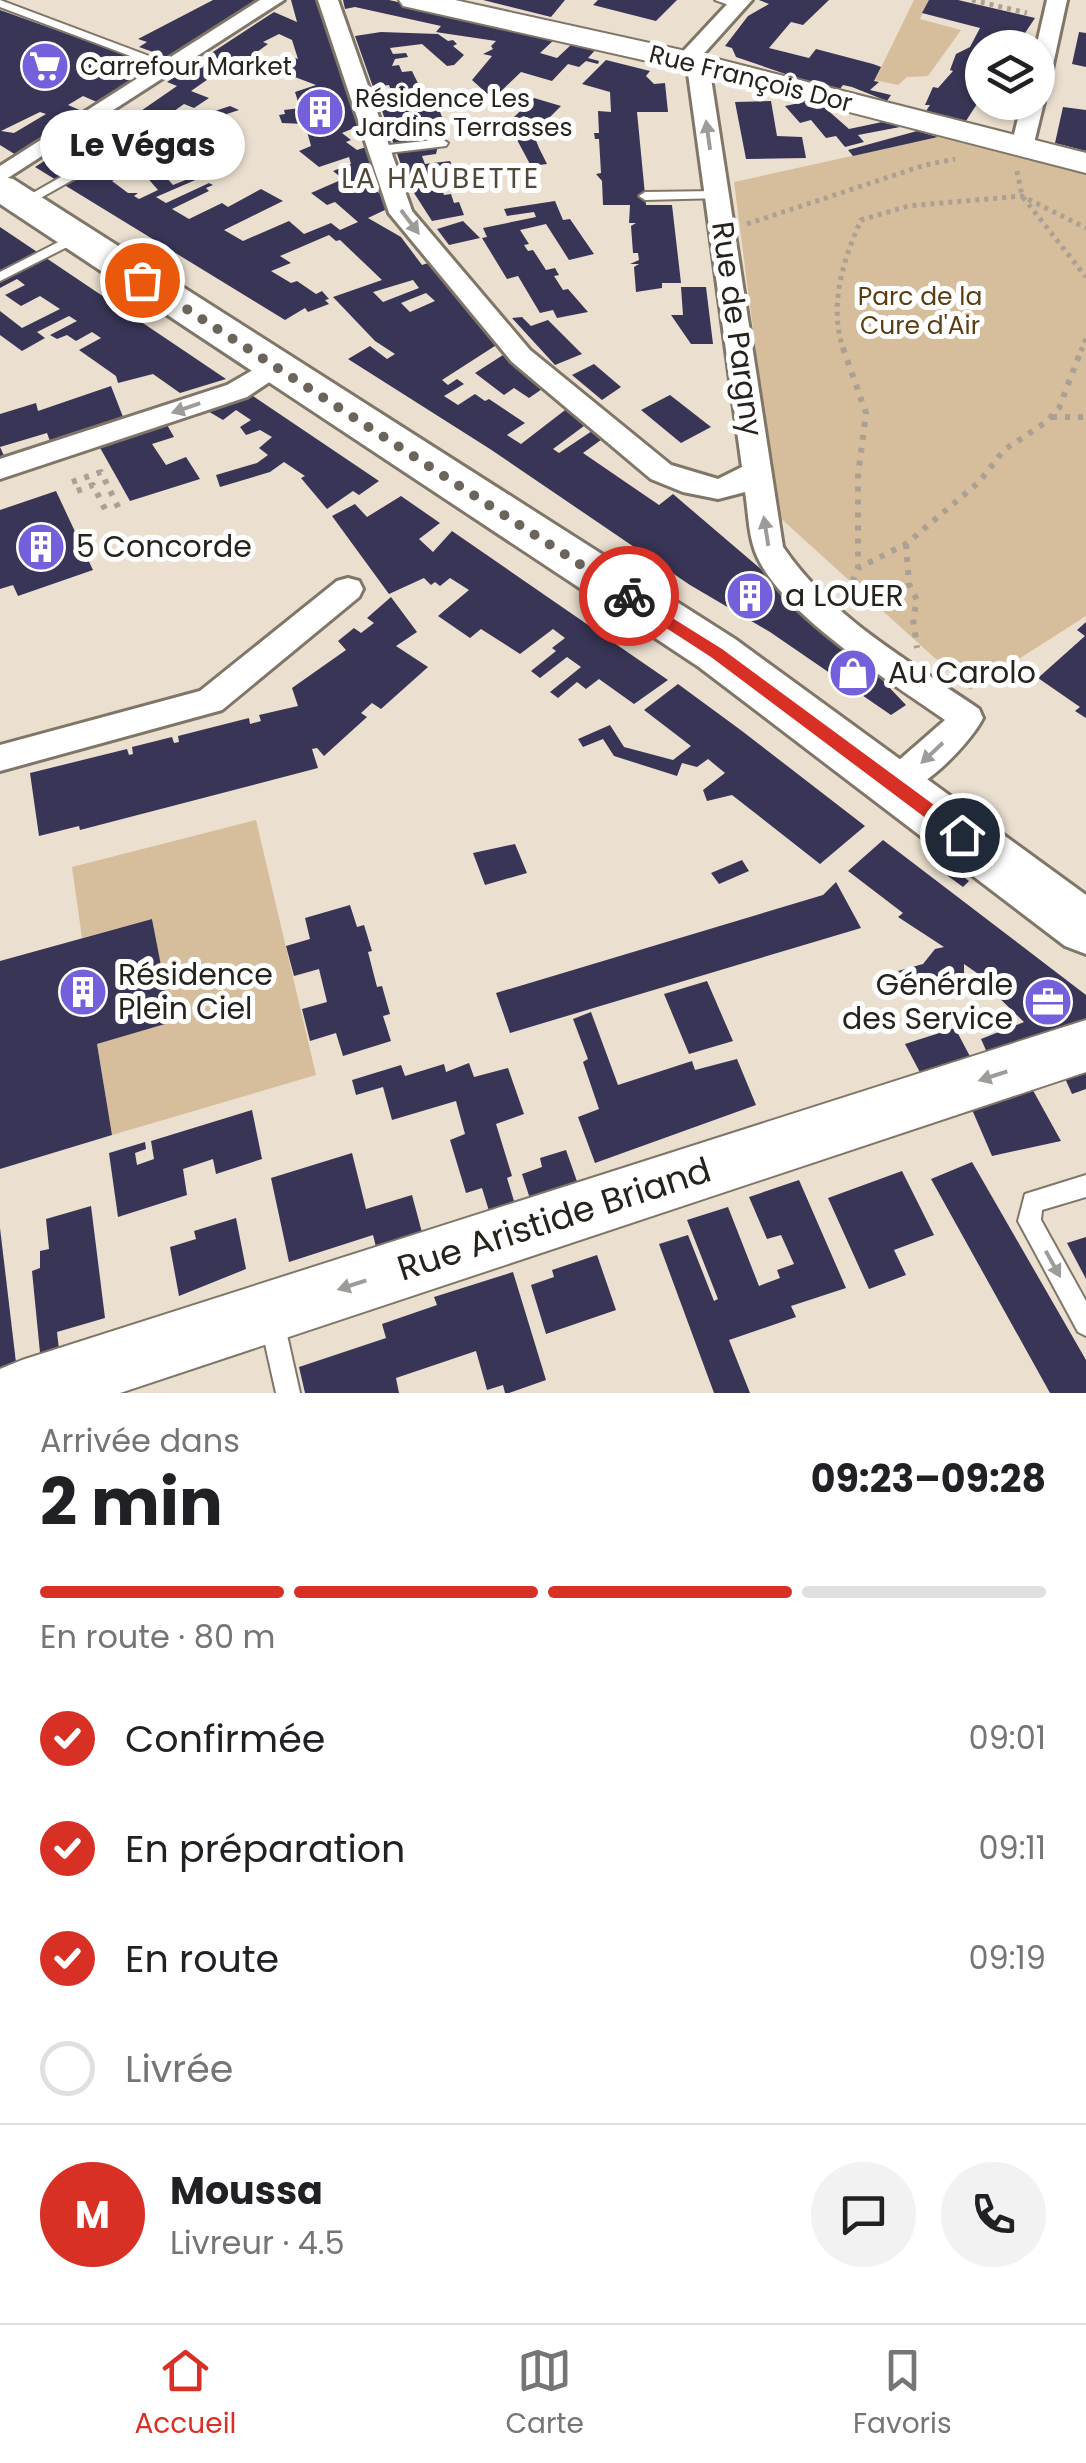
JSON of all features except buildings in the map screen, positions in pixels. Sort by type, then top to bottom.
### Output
[{"type":"main road","points":[[8,188],[717,653],[1086,928]]},
{"type":"street","points":[[8,188],[169,67],[274,0]]},
{"type":"street","points":[[328,0],[401,213],[521,356],[661,472],[693,485],[718,489],[741,483],[757,470]]},
{"type":"street","name":"Rue François Dor","points":[[414,0],[692,63],[1018,165],[1086,163]]},
{"type":"street","points":[[692,63],[733,2]]},
{"type":"street","name":"Rue de Pargny","points":[[692,63],[717,195],[768,548],[805,596]]},
{"type":"street","points":[[1018,165],[1029,120]]},
{"type":"street","points":[[0,469],[237,390],[274,366]]},
{"type":"street","points":[[0,758],[210,701],[348,589]]},
{"type":"street","points":[[805,596],[967,718],[933,754],[894,785]]},
{"type":"street","name":"Rue Aristide Briand","points":[[22,1393],[1086,1046]]},
{"type":"lane","points":[[0,3],[169,67]]},
{"type":"lane","points":[[8,188],[98,161],[153,154],[190,142],[219,170]]},
{"type":"lane","points":[[380,150],[442,142]]},
{"type":"lane","points":[[645,196],[717,195]]},
{"type":"lane","points":[[0,277],[76,236]]},
{"type":"lane","points":[[1086,1186],[1033,1202],[1029,1221],[1086,1324]]},
{"type":"lane","points":[[270,1312],[288,1393]]},
{"type":"path","points":[[972,0],[1015,12],[1055,10]]},
{"type":"path","points":[[741,226],[925,165],[958,159]]},
{"type":"path","points":[[1018,165],[1022,196],[1086,277]]},
{"type":"path","points":[[805,596],[852,584],[858,568],[858,476],[866,413],[837,331],[842,262],[862,220],[908,206],[1022,196],[1086,228]]},
{"type":"path","points":[[858,568],[906,544],[978,482],[1004,450],[1060,408],[1086,338]]},
{"type":"path","points":[[1051,417],[1086,418]]},
{"type":"path","points":[[72,482],[100,472],[119,508]]},
{"type":"path","points":[[77,491],[93,486],[107,512]]},
{"type":"path","points":[[906,544],[910,584],[917,600],[913,619],[918,652],[907,676]]},
{"type":"green space","points":[[914,0],[929,0],[920,19],[961,30],[928,76],[907,77],[898,85],[875,80]]},
{"type":"green space","name":"Parc de la Cure d'Air","points":[[938,137],[1086,173],[1086,616],[970,690],[777,515],[734,182]]},
{"type":"green space","points":[[256,820],[316,1075],[112,1135],[97,1044],[172,1022],[152,919],[82,938],[72,867]]},
{"type":"way so far","points":[[142,280],[629,596]]},
{"type":"place","name":"Carrefour Market","points":[[45,66]]},
{"type":"place","name":"Résidence Les Jardins Terrasses","points":[[320,112]]},
{"type":"place","name":"Le Végas","points":[[142,280]]},
{"type":"place","name":"5 Concorde","points":[[41,547]]},
{"type":"place","name":"a LOUER","points":[[750,596]]},
{"type":"place","name":"Au Carolo","points":[[853,673]]},
{"type":"place","name":"Résidence Plein Ciel","points":[[83,992]]},
{"type":"place","name":"Générale des Service","points":[[1048,1002]]},
{"type":"district","name":"LA HAUBETTE","points":[[441,178]]},
{"type":"route","points":[[629,596],[717,653],[962,835]]}]
